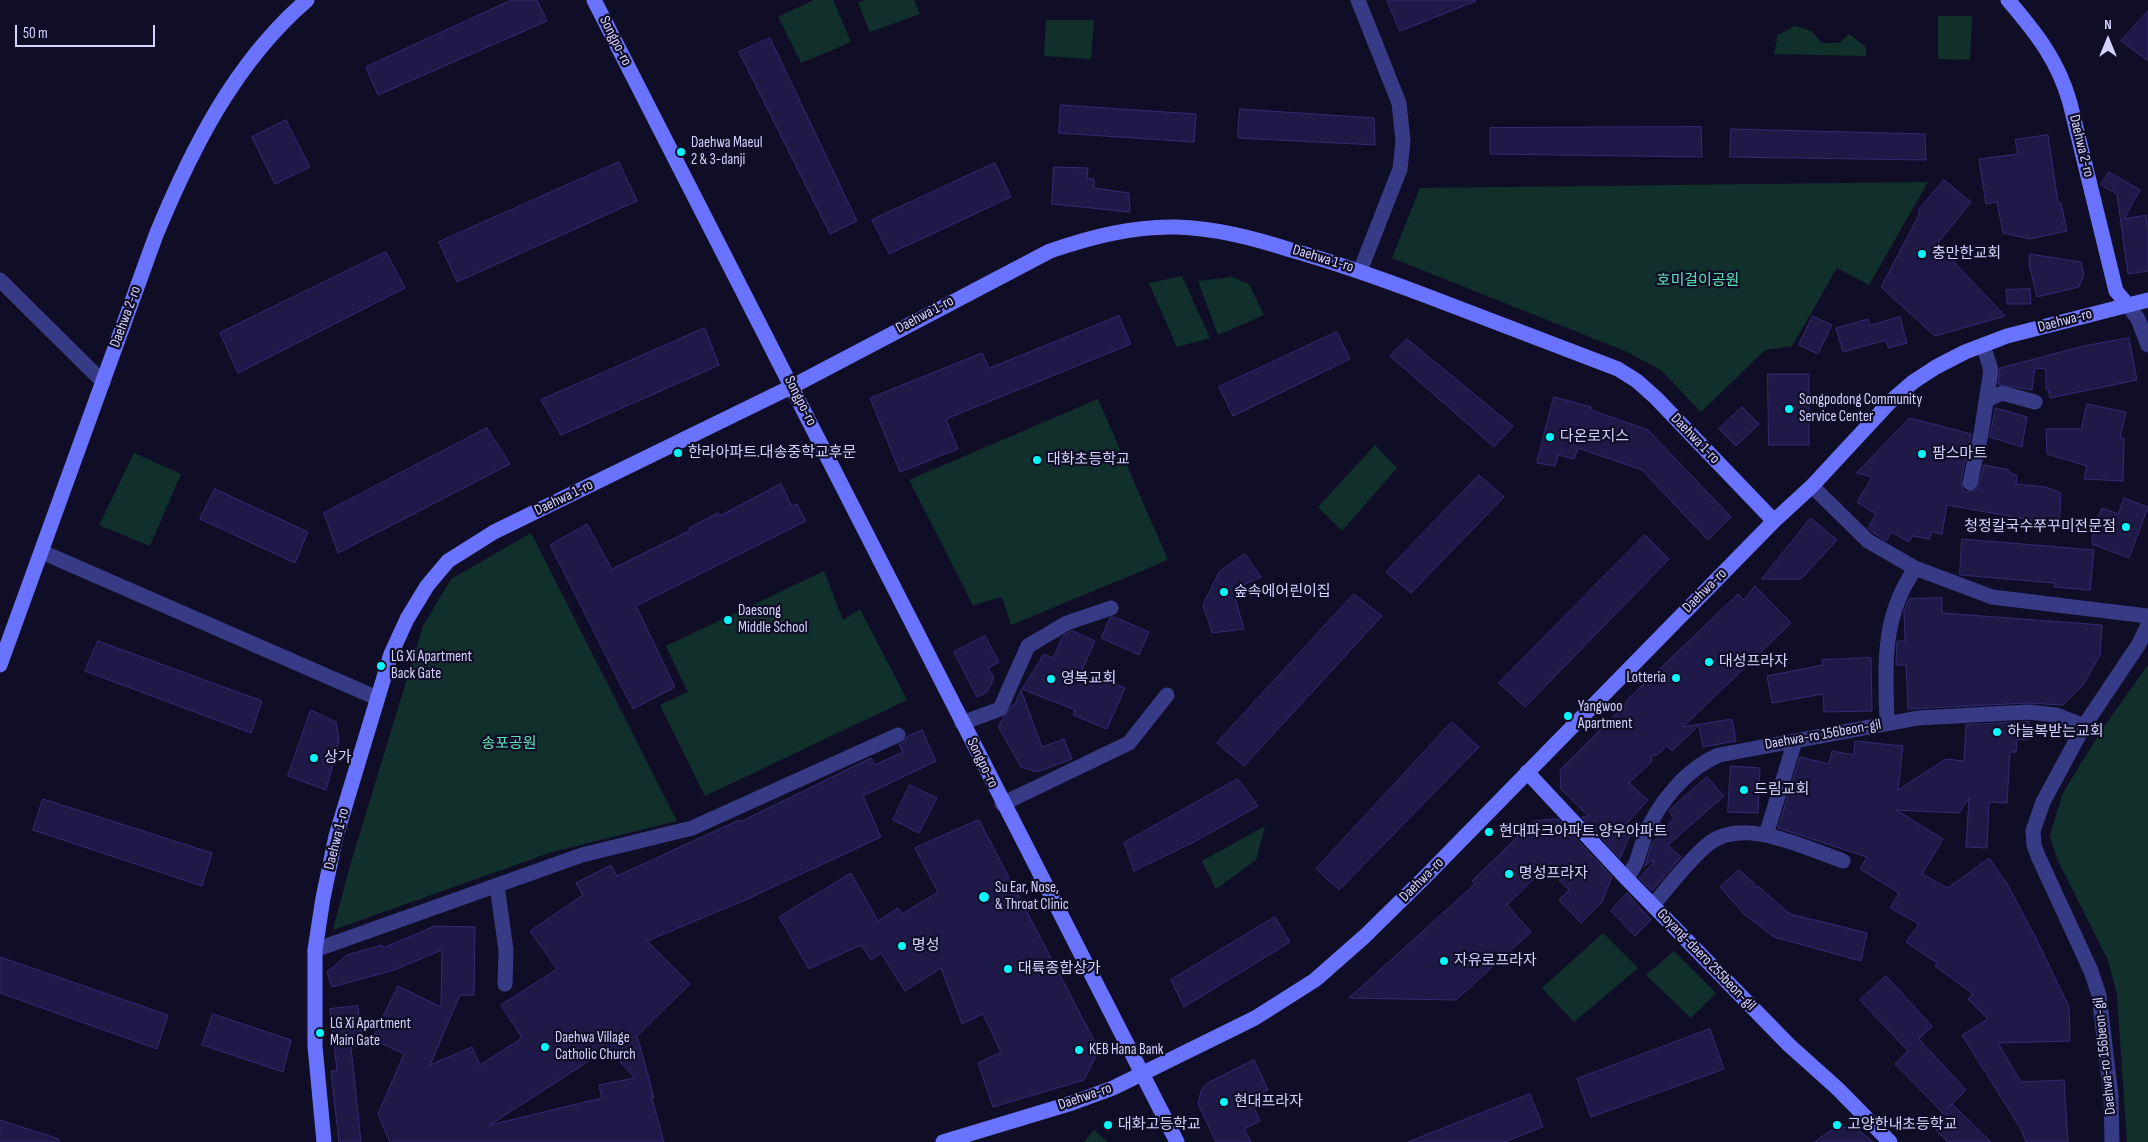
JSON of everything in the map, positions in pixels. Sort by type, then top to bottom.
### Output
[{"type":"street","name":"Daehwa 2-ro","points":[[0,665],[156,235],[194,151],[235,82],[268,39],[307,0]]},
{"type":"street","name":"Songpo-ro","points":[[594,0],[793,386],[1002,804],[1177,1142]]},
{"type":"street","points":[[1358,0],[1399,103],[1403,141],[1400,169],[1360,271]]},
{"type":"street","name":"Daehwa 2-ro","points":[[2008,0],[2038,36],[2062,79],[2072,111],[2116,292],[2127,304]]},
{"type":"street","name":"Daehwa 1-ro","points":[[324,1142],[315,1046],[315,950],[323,898],[336,836],[377,698],[392,654],[407,619],[427,586],[448,561],[494,532],[793,386],[1050,250],[1086,238],[1147,228],[1176,227],[1211,230],[1247,237],[1360,271],[1618,369],[1637,381],[1656,398],[1774,521]]},
{"type":"street","points":[[0,280],[103,382]]},
{"type":"street","name":"Daehwa-ro","points":[[943,1142],[1101,1093],[1255,1018],[1315,980],[1365,936],[1774,521],[1812,486],[1874,418],[1913,382],[1965,352],[2007,336],[2148,300]]},
{"type":"street","points":[[2127,304],[2138,319],[2148,344]]},
{"type":"street","points":[[1970,483],[1987,400],[1990,370],[1983,345]]},
{"type":"street","points":[[1987,400],[2002,393],[2035,402]]},
{"type":"street","points":[[1812,486],[1868,541],[1915,568],[1992,597],[2148,616]]},
{"type":"street","points":[[42,552],[377,698]]},
{"type":"street","points":[[1887,723],[1886,669],[1889,634],[1899,596],[1915,568]]},
{"type":"street","points":[[962,723],[1000,709],[1028,646],[1067,623],[1111,608]]},
{"type":"street","name":"Daehwa-ro 156beon-gil","points":[[2112,1142],[2111,1096],[2099,995],[2091,971],[2038,856],[2033,836],[2034,826],[2042,802],[2084,726],[2139,644],[2148,625]]},
{"type":"street","name":"Songpo-ro","points":[[1002,804],[1129,743],[1167,695]]},
{"type":"street","name":"Daehwa-ro 156beon-gil","points":[[1626,878],[1635,868],[1645,836],[1665,799],[1703,763],[1727,753],[1918,718],[2028,712],[2056,715],[2084,726]]},
{"type":"street","points":[[315,950],[582,855],[692,828],[898,735]]},
{"type":"street","points":[[1766,835],[1795,741]]},
{"type":"street","name":"Goyang-daero 255beon-gil","points":[[1526,772],[1626,878],[1789,1044],[1838,1089],[1890,1142]]},
{"type":"street","points":[[1653,905],[1700,852],[1717,839],[1729,834],[1741,832],[1766,835],[1843,861]]},
{"type":"street","points":[[497,886],[506,950],[505,984]]},
{"type":"green space","points":[[814,0],[833,0],[851,42],[801,63],[778,17]]},
{"type":"green space","points":[[865,0],[914,0],[920,14],[870,32],[858,3]]},
{"type":"green space","points":[[1938,16],[1972,16],[1970,60],[1938,59]]},
{"type":"green space","points":[[1046,20],[1094,20],[1091,59],[1044,56]]},
{"type":"green space","points":[[1795,26],[1811,31],[1822,43],[1839,43],[1849,34],[1866,47],[1866,56],[1774,54],[1778,35]]},
{"type":"green space","name":"호미걸이공원","points":[[1928,182],[1869,285],[1837,268],[1792,346],[1765,350],[1701,412],[1661,370],[1625,351],[1392,258],[1420,188]]},
{"type":"green space","points":[[1182,276],[1210,338],[1177,347],[1149,283]]},
{"type":"green space","points":[[1232,277],[1249,284],[1264,315],[1218,335],[1198,281]]},
{"type":"green space","points":[[1098,399],[1168,560],[1011,625],[1002,597],[973,605],[909,480]]},
{"type":"green space","points":[[1375,445],[1397,468],[1342,531],[1318,507]]},
{"type":"green space","points":[[134,453],[181,474],[150,546],[99,525]]},
{"type":"green space","name":"송포공원","points":[[531,533],[677,821],[552,852],[333,930],[349,869],[423,626],[451,579]]},
{"type":"green space","points":[[824,571],[843,620],[860,609],[907,700],[705,796],[660,705],[688,692],[666,646]]},
{"type":"green space","points":[[2148,665],[2148,1142],[2127,1142],[2117,995],[2108,960],[2057,859],[2050,835],[2063,793],[2099,734]]},
{"type":"green space","points":[[1265,826],[1256,860],[1216,889],[1202,861]]},
{"type":"green space","points":[[1603,933],[1638,968],[1574,1022],[1542,988]]},
{"type":"green space","points":[[1674,951],[1716,993],[1691,1018],[1646,975]]},
{"type":"green space","points":[[1094,1130],[1108,1142],[1084,1142]]},
{"type":"building","points":[[512,0],[537,0],[547,21],[378,95],[366,67]]},
{"type":"building","points":[[1387,0],[1476,0],[1476,1],[1400,31]]},
{"type":"building","points":[[2148,11],[2148,61],[2121,41]]},
{"type":"building","points":[[770,38],[857,221],[830,234],[739,52]]},
{"type":"building","points":[[1061,105],[1196,114],[1194,142],[1059,133]]},
{"type":"building","points":[[1240,109],[1374,118],[1375,145],[1238,138]]},
{"type":"building","points":[[286,120],[310,167],[275,184],[252,137]]},
{"type":"building","points":[[1701,127],[1702,157],[1490,154],[1490,128]]},
{"type":"building","points":[[1731,129],[1925,134],[1926,160],[1730,157]]},
{"type":"building","points":[[2048,135],[2058,203],[2061,203],[2067,231],[2030,239],[2003,233],[1997,202],[1986,204],[1979,159],[2018,154],[2015,140]]},
{"type":"building","points":[[619,162],[637,201],[457,282],[439,242]]},
{"type":"building","points":[[995,163],[1011,197],[889,254],[872,220]]},
{"type":"building","points":[[1054,167],[1088,168],[1087,178],[1094,179],[1094,188],[1129,193],[1130,212],[1052,204]]},
{"type":"building","points":[[2109,172],[2140,190],[2124,219],[2146,215],[2148,228],[2148,271],[2128,274],[2117,194],[2101,185]]},
{"type":"building","name":"충만한교회","points":[[1944,180],[1971,202],[1937,244],[2005,316],[1935,336],[1881,287],[1920,213],[1918,211]]},
{"type":"building","points":[[386,252],[405,288],[238,373],[220,333]]},
{"type":"building","points":[[2030,254],[2081,262],[2084,275],[2079,287],[2037,297],[2029,264]]},
{"type":"building","points":[[2030,289],[2031,304],[2007,304],[2006,290]]},
{"type":"building","points":[[1119,316],[1131,344],[946,419],[958,449],[900,472],[870,398],[982,353],[989,368]]},
{"type":"building","points":[[1813,316],[1832,325],[1818,354],[1799,345]]},
{"type":"building","points":[[1900,317],[1907,343],[1888,348],[1886,340],[1843,352],[1836,328],[1868,319],[1870,325]]},
{"type":"building","points":[[705,328],[719,365],[561,435],[541,400]]},
{"type":"building","points":[[1337,332],[1350,359],[1233,416],[1219,387]]},
{"type":"building","points":[[2129,338],[2137,380],[2050,398],[2048,389],[2046,389],[2046,369],[2035,368],[2032,390],[1998,384],[2000,368],[2084,346]]},
{"type":"building","points":[[1407,339],[1513,426],[1494,447],[1390,356]]},
{"type":"building","name":"Songpodong Community Service Center","points":[[1768,374],[1809,374],[1809,445],[1769,445]]},
{"type":"building","points":[[1554,397],[1591,407],[1591,410],[1648,430],[1731,517],[1708,540],[1642,470],[1578,448],[1574,459],[1558,455],[1555,466],[1537,463]]},
{"type":"building","points":[[2087,404],[2126,412],[2120,438],[2124,438],[2123,481],[2084,479],[2087,466],[2047,454],[2046,429],[2081,429]]},
{"type":"building","points":[[1742,407],[1759,424],[1736,446],[1719,429]]},
{"type":"building","points":[[1996,408],[2027,417],[2022,447],[1990,437]]},
{"type":"building","points":[[1910,418],[1971,434],[1961,481],[1963,490],[1967,492],[1977,489],[1984,465],[2009,470],[2009,472],[2017,476],[2016,484],[2046,487],[2061,493],[2059,525],[1947,505],[1942,534],[1931,532],[1930,539],[1912,536],[1909,542],[1891,532],[1886,541],[1874,533],[1868,528],[1876,514],[1857,502],[1872,477],[1857,473]]},
{"type":"building","points":[[487,428],[510,464],[338,553],[324,513]]},
{"type":"building","points":[[1479,475],[1504,497],[1411,593],[1386,572]]},
{"type":"building","points":[[781,484],[792,506],[797,504],[806,521],[636,606],[675,687],[633,709],[550,545],[587,524],[612,569],[691,530],[689,528],[718,513],[719,516]]},
{"type":"building","points":[[215,489],[308,532],[295,563],[200,519]]},
{"type":"building","points":[[2124,498],[2148,507],[2129,558],[2092,544],[2095,520],[2102,508],[2118,514]]},
{"type":"building","points":[[1811,518],[1837,540],[1801,579],[1762,579]]},
{"type":"building","points":[[1645,535],[1669,559],[1525,707],[1499,683]]},
{"type":"building","points":[[1962,539],[2094,550],[2090,590],[2054,587],[2055,583],[1960,575]]},
{"type":"building","name":"숲속에어린이집","points":[[1245,554],[1261,577],[1243,585],[1235,598],[1244,629],[1212,633],[1203,605],[1219,572]]},
{"type":"building","points":[[1755,586],[1791,623],[1683,727],[1732,719],[1736,741],[1703,747],[1699,725],[1672,751],[1667,746],[1657,755],[1651,756],[1652,761],[1629,783],[1648,800],[1626,824],[1632,830],[1620,858],[1582,817],[1589,817],[1561,789],[1560,770],[1626,704],[1625,702],[1738,594],[1744,600]]},
{"type":"building","points":[[1354,594],[1382,616],[1244,766],[1217,743]]},
{"type":"building","points":[[1942,598],[1942,613],[2102,625],[2100,655],[2083,685],[2063,705],[2027,703],[1908,709],[1906,665],[1896,665],[1897,641],[1905,641],[1904,611],[1909,599]]},
{"type":"building","points":[[1114,617],[1149,632],[1139,655],[1101,638],[1110,618]]},
{"type":"building","points":[[1073,631],[1095,641],[1082,670],[1125,688],[1107,729],[1073,715],[1075,710],[1022,689],[1044,654],[1053,658],[1063,636]]},
{"type":"building","points":[[985,636],[999,662],[988,668],[994,678],[987,692],[977,697],[954,652]]},
{"type":"building","points":[[98,641],[262,701],[251,733],[85,671]]},
{"type":"building","points":[[1871,658],[1872,711],[1824,712],[1823,694],[1772,703],[1767,676],[1823,665],[1822,660]]},
{"type":"building","points":[[1021,690],[1042,747],[1064,739],[1072,759],[1037,772],[1021,767],[998,726],[1012,705],[1014,706]]},
{"type":"building","name":"상가","points":[[311,710],[336,722],[339,740],[326,790],[288,776]]},
{"type":"building","points":[[1452,722],[1479,747],[1339,890],[1316,869]]},
{"type":"building","points":[[2029,722],[2028,740],[2017,739],[2016,752],[2010,752],[2007,803],[1989,802],[1987,848],[1966,847],[1969,798],[1959,813],[1896,810],[1943,839],[1922,874],[1948,888],[1989,858],[2006,882],[2036,938],[2069,1007],[2070,1041],[1998,1043],[2021,1082],[2064,1080],[2068,1142],[2026,1142],[2021,1129],[1962,1035],[1988,1019],[1968,999],[1973,994],[1935,966],[1937,963],[1906,942],[1919,924],[1890,908],[1899,893],[1860,869],[1867,857],[1778,828],[1800,757],[1829,764],[1832,751],[1854,755],[1855,741],[1903,746],[1898,790],[1946,759],[1964,761],[1966,725]]},
{"type":"building","points":[[922,730],[936,761],[863,796],[881,837],[743,901],[647,941],[690,984],[637,1036],[664,1142],[390,1142],[378,1114],[404,1054],[372,1039],[398,986],[441,1007],[442,950],[394,970],[332,987],[327,972],[347,955],[382,945],[383,948],[435,926],[475,927],[474,995],[460,995],[430,1065],[472,1047],[480,1065],[522,1038],[501,1005],[557,969],[530,931],[583,895],[576,883],[611,865],[617,876],[739,820],[740,822],[871,758],[875,765],[903,752],[899,745],[907,737]],"holes":[[[608,1049],[635,1078],[599,1085],[602,1098],[490,1125]]]},
{"type":"building","name":"드림교회","points":[[1731,766],[1760,768],[1758,813],[1728,812]]},
{"type":"building","points":[[1707,777],[1724,796],[1668,845],[1681,857],[1652,891],[1639,878],[1654,862],[1652,860],[1645,866],[1652,843],[1674,818],[1669,811]]},
{"type":"building","points":[[1238,779],[1258,806],[1194,842],[1134,871],[1124,843]]},
{"type":"building","points":[[910,785],[937,798],[919,833],[893,820]]},
{"type":"building","points":[[43,799],[212,853],[202,886],[33,830]]},
{"type":"building","points":[[1558,819],[1612,877],[1602,902],[1581,923],[1559,900],[1569,890],[1546,867],[1507,905],[1531,932],[1456,1000],[1349,998],[1475,884],[1472,881],[1534,821]]},
{"type":"building","name":"대륙종합상가","points":[[979,820],[1099,1050],[1084,1080],[993,1107],[978,1063],[1001,1052],[983,1014],[962,1024],[941,968],[905,991],[881,953],[871,960],[861,945],[809,969],[779,917],[851,873],[878,921],[898,908],[902,914],[938,892],[915,848]]},
{"type":"building","points":[[1739,870],[1754,883],[1754,886],[1759,887],[1790,914],[1867,933],[1861,961],[1774,937],[1744,914],[1720,887]]},
{"type":"building","points":[[1627,893],[1651,920],[1635,936],[1611,911]]},
{"type":"building","points":[[1275,917],[1290,942],[1184,1007],[1171,980]]},
{"type":"building","points":[[0,957],[168,1015],[157,1049],[0,993]]},
{"type":"building","points":[[1886,976],[1932,1026],[1919,1039],[1966,1090],[1952,1104],[1991,1142],[1948,1142],[1931,1125],[1943,1113],[1895,1064],[1908,1051],[1860,1000]]},
{"type":"building","points":[[358,1006],[362,1045],[351,1047],[361,1142],[339,1142],[331,1071],[337,1070],[330,1009]]},
{"type":"building","points":[[213,1014],[291,1040],[283,1072],[202,1045]]},
{"type":"building","points":[[1710,1029],[1724,1069],[1591,1117],[1577,1079]]},
{"type":"building","name":"현대프라자","points":[[1254,1060],[1268,1090],[1250,1099],[1260,1121],[1244,1129],[1251,1142],[1216,1142],[1198,1104],[1201,1091],[1206,1084]]},
{"type":"building","points":[[1530,1094],[1543,1127],[1504,1142],[1408,1142]]},
{"type":"building","points":[[0,1120],[59,1139],[59,1142],[0,1142]]},
{"type":"building","points":[[1836,1127],[1856,1128],[1873,1142],[1815,1142]]},
{"type":"place","name":"Daehwa Maeul 2 & 3-danji","points":[[681,152]]},
{"type":"place","name":"충만한교회","points":[[1922,254]]},
{"type":"place","name":"Songpodong Community Service Center","points":[[1789,409]]},
{"type":"place","name":"다온로지스","points":[[1550,437]]},
{"type":"place","name":"한라아파트.대송중학교후문","points":[[678,453]]},
{"type":"place","name":"팜스마트","points":[[1922,454]]},
{"type":"place","name":"대화초등학교","points":[[1037,460]]},
{"type":"place","name":"청정칼국수쭈꾸미전문점","points":[[2126,527]]},
{"type":"place","name":"숲속에어린이집","points":[[1224,592]]},
{"type":"place","name":"Daesong Middle School","points":[[728,620]]},
{"type":"place","name":"대성프라자","points":[[1709,662]]},
{"type":"place","name":"LG Xi Apartment Back Gate","points":[[381,666]]},
{"type":"place","name":"Lotteria","points":[[1676,678]]},
{"type":"place","name":"영복교회","points":[[1051,679]]},
{"type":"place","name":"Yangwoo Apartment","points":[[1568,716]]},
{"type":"place","name":"하늘복받는교회","points":[[1997,732]]},
{"type":"place","name":"상가","points":[[314,758]]},
{"type":"place","name":"드림교회","points":[[1744,790]]},
{"type":"place","name":"현대파크아파트.양우아파트","points":[[1489,832]]},
{"type":"place","name":"명성프라자","points":[[1509,874]]},
{"type":"place","name":"Su Ear, Nose, & Throat Clinic","points":[[984,897]]},
{"type":"place","name":"명성","points":[[902,946]]},
{"type":"place","name":"자유로프라자","points":[[1444,961]]},
{"type":"place","name":"대륙종합상가","points":[[1008,969]]},
{"type":"place","name":"LG Xi Apartment Main Gate","points":[[320,1033]]},
{"type":"place","name":"Daehwa Village Catholic Church","points":[[545,1047]]},
{"type":"place","name":"KEB Hana Bank","points":[[1079,1050]]},
{"type":"place","name":"현대프라자","points":[[1224,1102]]},
{"type":"place","name":"대화고등학교","points":[[1108,1125]]},
{"type":"place","name":"고양한내초등학교","points":[[1837,1125]]}]
